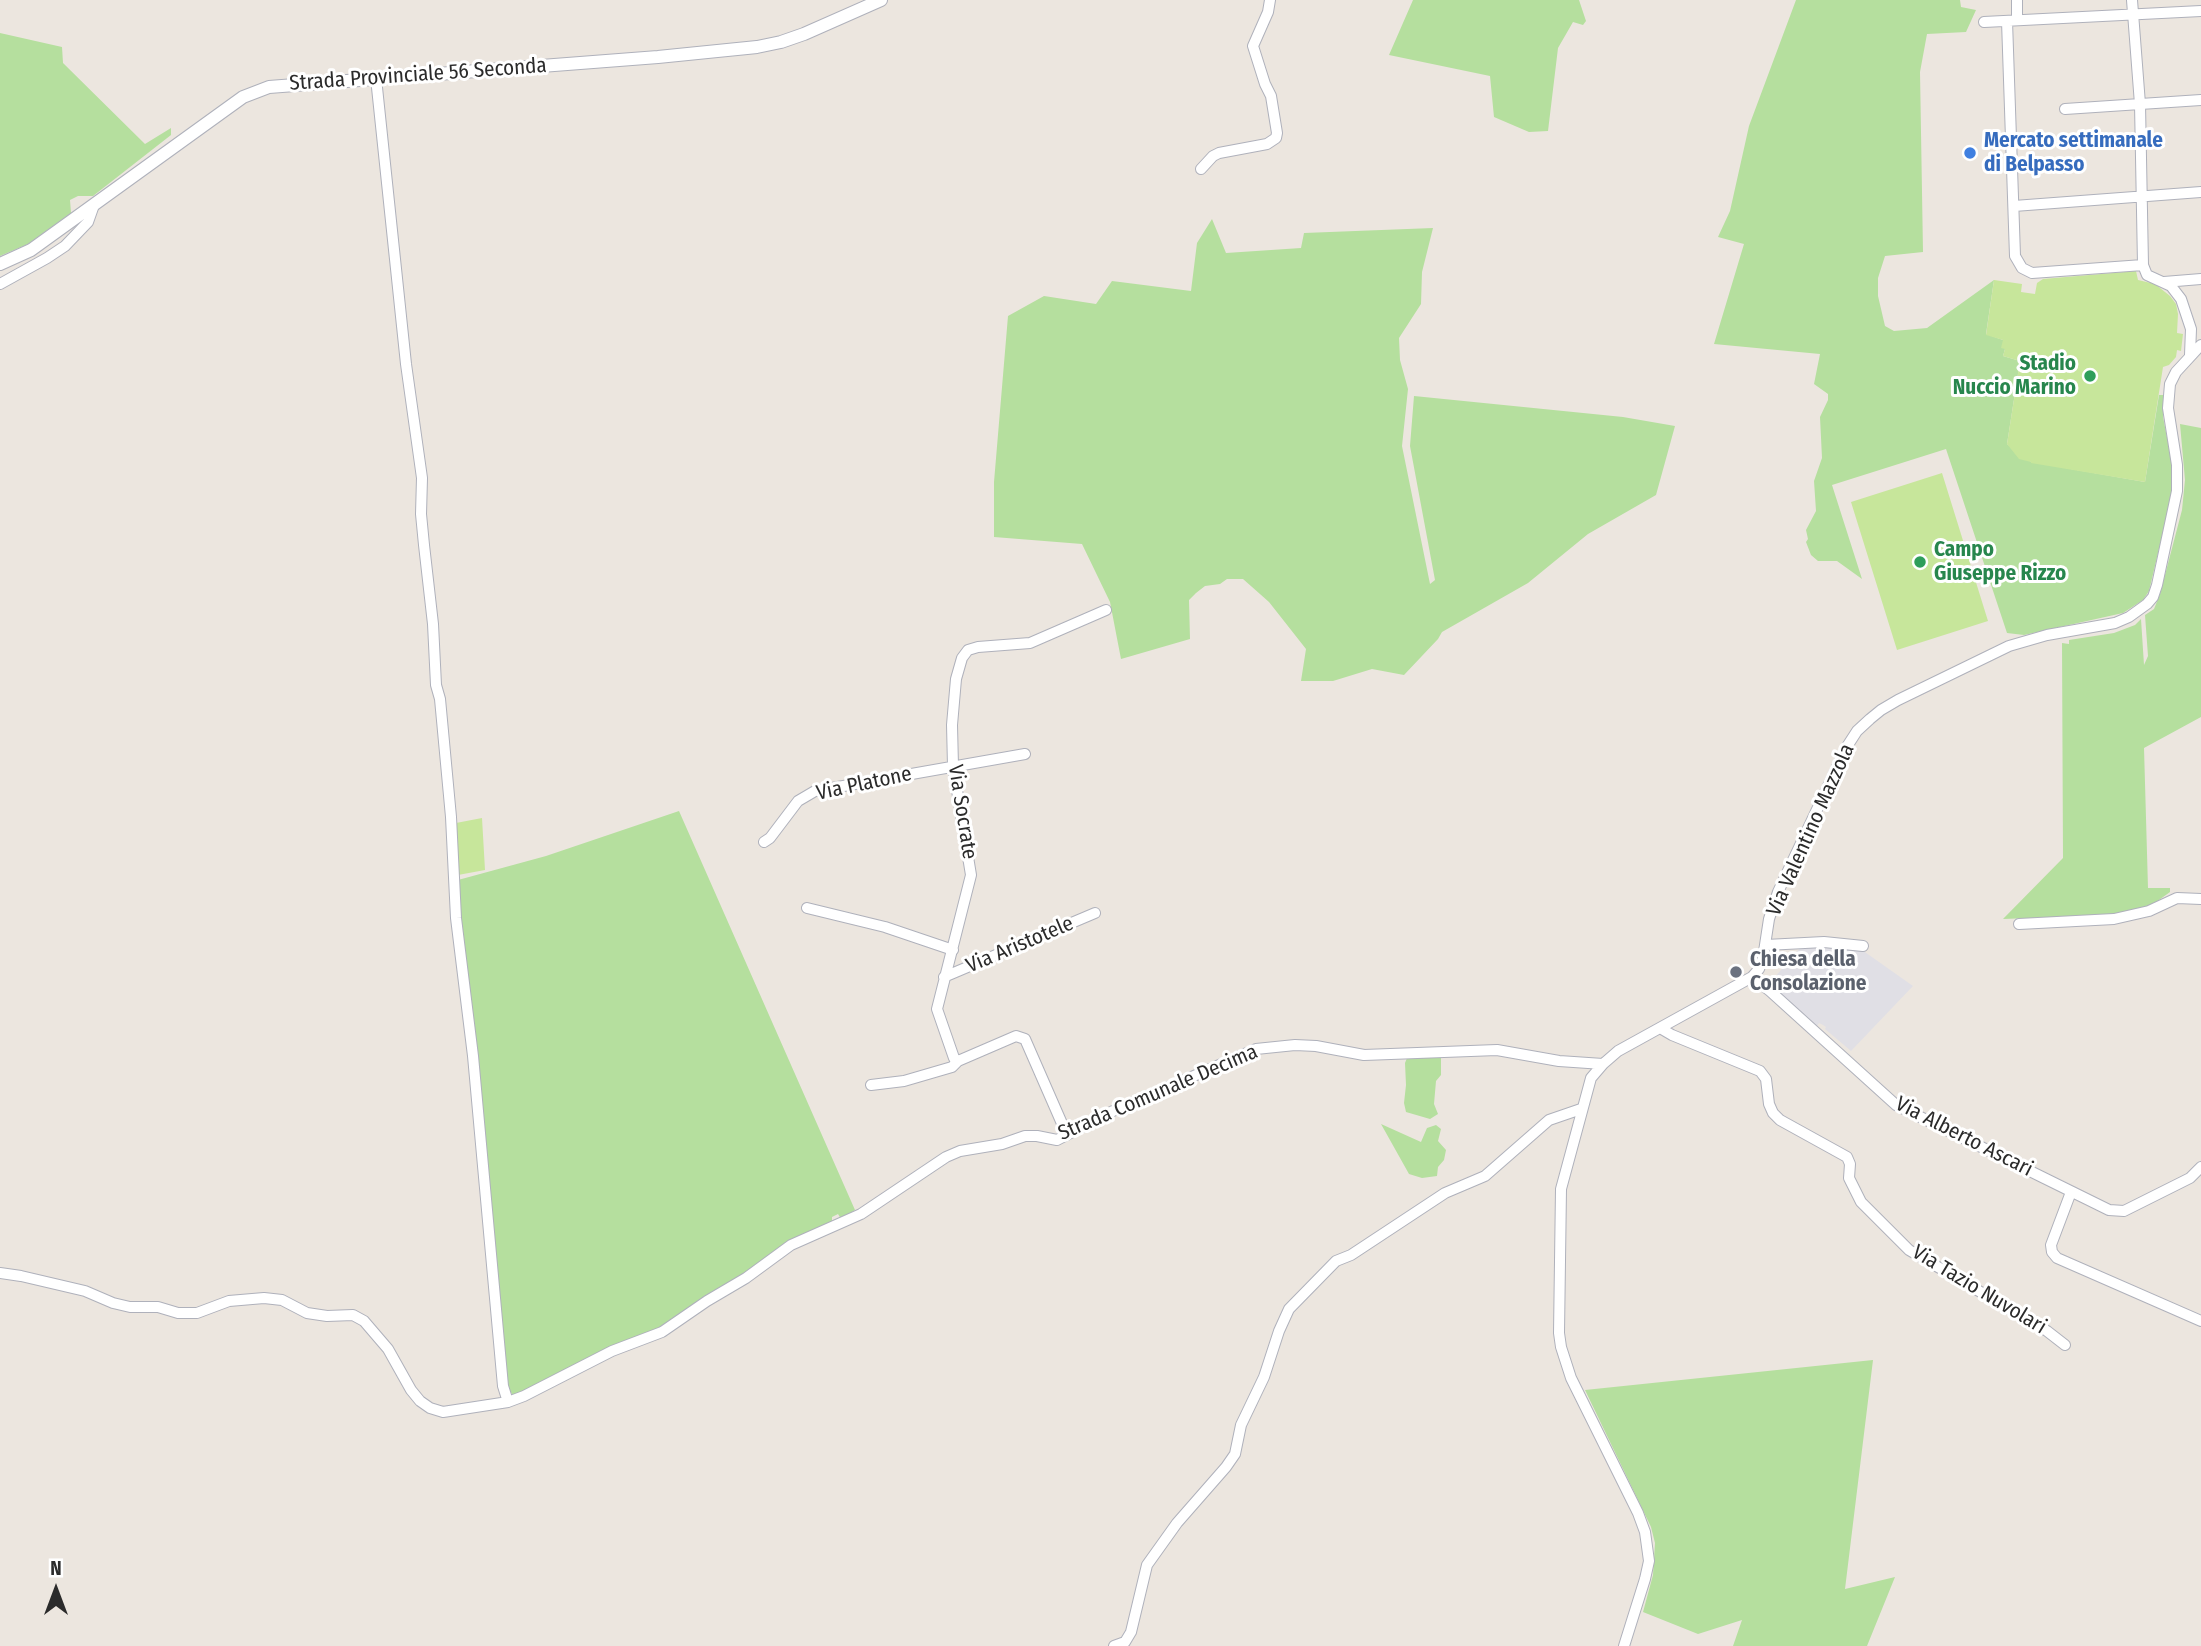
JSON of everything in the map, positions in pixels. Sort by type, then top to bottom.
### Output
[{"type":"street","name":"Strada Provinciale 56 Seconda","points":[[0,264],[31,250],[255,91],[287,85],[757,47],[804,34],[881,0]]},
{"type":"street","points":[[1200,169],[1219,153],[1267,145],[1276,138],[1278,133],[1272,96],[1265,84],[1253,46],[1268,12],[1270,0]]},
{"type":"street","points":[[2017,0],[2012,21],[2015,256],[2022,268],[2032,273],[2143,265]]},
{"type":"street","points":[[2132,0],[2140,104],[2143,265],[2147,275],[2164,282],[2181,299],[2191,329],[2190,355]]},
{"type":"street","points":[[1984,22],[2201,11]]},
{"type":"street","points":[[376,78],[405,365],[422,478],[421,514],[451,817],[456,918],[473,1056],[503,1386],[508,1402]]},
{"type":"street","points":[[2065,109],[2201,100]]},
{"type":"street","points":[[2014,206],[2201,192]]},
{"type":"street","points":[[0,284],[65,246],[88,222],[94,205]]},
{"type":"street","points":[[2164,282],[2201,279]]},
{"type":"street","name":"Via Valentino Mazzola","points":[[1752,977],[1759,969],[1766,945],[1769,919],[1778,892],[1846,748],[1863,725],[1898,700],[1999,651],[2047,635],[2129,618],[2153,597],[2177,491],[2177,465],[2168,408],[2170,384],[2176,372],[2201,345]]},
{"type":"street","name":"Via Socrate","points":[[958,1061],[954,1058],[937,1009],[971,875],[953,766],[951,725],[956,679],[962,658],[968,650],[978,647],[1030,643],[1106,610]]},
{"type":"street","name":"Via Platone","points":[[764,842],[797,802],[815,791],[1025,754]]},
{"type":"street","points":[[2019,924],[2114,919],[2149,911],[2177,898],[2201,899]]},
{"type":"street","points":[[807,908],[885,927],[953,950]]},
{"type":"street","name":"Via Aristotele","points":[[944,977],[1095,913]]},
{"type":"street","points":[[1766,945],[1825,942],[1863,946]]},
{"type":"street","points":[[1624,1646],[1647,1570],[1648,1548],[1638,1513],[1571,1378],[1561,1348],[1561,1189],[1591,1078],[1603,1064],[1618,1051],[1752,977]]},
{"type":"street","name":"Via Alberto Ascari","points":[[1752,977],[1896,1105],[2109,1210],[2124,1211],[2190,1178],[2201,1167]]},
{"type":"street","name":"Via Tazio Nuvolari","points":[[1660,1028],[1760,1071],[1766,1079],[1769,1104],[1773,1113],[1780,1120],[1847,1157],[1850,1164],[1849,1178],[1861,1202],[1909,1250],[2047,1331],[2065,1345]]},
{"type":"street","points":[[871,1085],[904,1081],[951,1067],[958,1061],[1021,1036],[1025,1039],[1067,1135]]},
{"type":"street","name":"Strada Comunale Decima","points":[[0,1273],[85,1291],[130,1307],[158,1307],[178,1313],[197,1313],[229,1301],[264,1298],[282,1300],[307,1313],[327,1316],[353,1315],[364,1321],[388,1349],[411,1390],[429,1408],[443,1412],[508,1402],[612,1351],[662,1332],[746,1278],[791,1245],[861,1214],[946,1157],[960,1151],[1002,1144],[1025,1136],[1057,1140],[1187,1078],[1256,1049],[1272,1046],[1316,1046],[1364,1055],[1497,1050],[1603,1064]]},
{"type":"street","points":[[1114,1646],[1125,1642],[1131,1632],[1147,1565],[1177,1523],[1235,1454],[1241,1425],[1264,1377],[1289,1309],[1336,1261],[1350,1255],[1445,1193],[1485,1176],[1549,1120],[1581,1109]]},
{"type":"street","points":[[2071,1192],[2051,1245],[2057,1258],[2201,1321]]},
{"type":"shaded area","points":[[1823,946],[1862,950],[1913,986],[1851,1051],[1825,1029],[1826,1027],[1819,1023],[1817,1026],[1772,986],[1774,978],[1800,948]]},
{"type":"green space","points":[[1413,0],[1579,0],[1586,21],[1583,25],[1573,22],[1558,48],[1548,131],[1529,132],[1494,117],[1490,76],[1389,55]]},
{"type":"green space","points":[[1796,0],[1960,0],[1961,7],[1976,10],[1966,32],[1927,34],[1920,72],[1923,252],[1885,256],[1878,278],[1878,296],[1885,326],[1894,331],[1927,328],[1994,280],[1986,334],[2003,340],[2003,356],[2020,361],[2007,444],[2031,462],[2145,482],[2159,395],[2164,395],[2163,417],[2172,463],[2172,494],[2149,591],[2143,600],[2123,613],[2024,635],[2007,633],[1946,449],[1832,485],[1862,579],[1837,561],[1818,561],[1811,555],[1806,542],[1806,530],[1816,511],[1814,481],[1822,458],[1820,417],[1828,400],[1828,394],[1814,384],[1820,354],[1714,344],[1744,244],[1718,237],[1730,211],[1749,126]]},
{"type":"green space","points":[[0,33],[62,47],[63,63],[145,144],[171,128],[171,135],[93,196],[78,196],[70,200],[71,213],[28,244],[0,256]]},
{"type":"green space","points":[[1212,219],[1226,253],[1301,248],[1304,233],[1433,228],[1422,272],[1421,304],[1399,338],[1400,360],[1408,389],[1402,446],[1430,584],[1435,580],[1410,446],[1414,396],[1623,417],[1675,426],[1656,495],[1588,534],[1528,583],[1442,632],[1404,675],[1372,669],[1333,681],[1301,681],[1306,649],[1269,602],[1243,579],[1227,579],[1220,584],[1205,586],[1189,600],[1190,639],[1121,659],[1110,602],[1082,544],[994,537],[994,482],[1008,316],[1044,296],[1096,304],[1112,281],[1191,291],[1197,243]]},
{"type":"green space","name":"Stadio Nuccio Marino","points":[[2136,271],[2138,280],[2155,284],[2176,304],[2177,333],[2183,334],[2181,351],[2177,350],[2176,357],[2163,367],[2145,482],[2019,459],[2007,444],[2020,361],[2003,356],[2003,340],[1986,335],[1994,280],[2022,284],[2021,292],[2035,294],[2037,283],[2043,279]]},
{"type":"green space","points":[[2180,424],[2201,428],[2201,717],[2144,748],[2148,888],[2170,888],[2170,892],[2148,908],[2112,915],[2003,919],[2063,858],[2062,643],[2069,644],[2069,640],[2114,633],[2135,625],[2141,619],[2144,665],[2148,656],[2145,615],[2154,609],[2160,594],[2182,510],[2185,480]]},
{"type":"green space","name":"Campo Giuseppe Rizzo","points":[[1942,473],[1988,621],[1897,650],[1851,502]]},
{"type":"green space","points":[[679,811],[855,1210],[841,1219],[838,1214],[832,1217],[832,1222],[748,1271],[660,1328],[513,1396],[507,1385],[463,958],[458,880],[546,856]]},
{"type":"green space","points":[[482,818],[485,870],[458,875],[456,823]]},
{"type":"green space","points":[[1441,1057],[1441,1075],[1436,1081],[1434,1104],[1438,1114],[1430,1119],[1406,1112],[1404,1103],[1407,1058]]},
{"type":"green space","points":[[1381,1124],[1421,1142],[1427,1128],[1436,1125],[1441,1129],[1438,1141],[1446,1150],[1437,1176],[1422,1178],[1409,1174]]},
{"type":"green space","points":[[1873,1360],[1845,1589],[1895,1577],[1867,1646],[1733,1646],[1742,1620],[1698,1634],[1643,1612],[1653,1575],[1655,1543],[1651,1527],[1585,1390]]},
{"type":"place","name":"Mercato settimanale di Belpasso","points":[[1970,153]]},
{"type":"place","name":"Stadio Nuccio Marino","points":[[2090,376]]},
{"type":"place","name":"Campo Giuseppe Rizzo","points":[[1920,562]]},
{"type":"place","name":"Chiesa della Consolazione","points":[[1736,972]]}]
